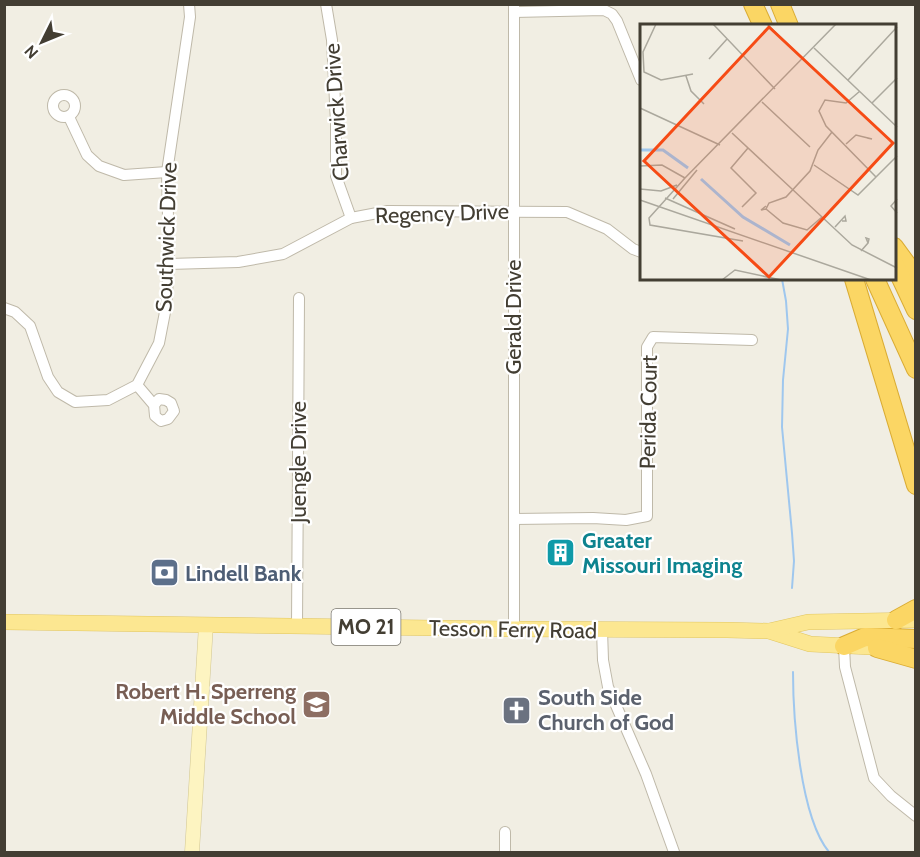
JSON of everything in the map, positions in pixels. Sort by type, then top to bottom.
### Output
[{"type":"highway","points":[[753,4],[762,24]]},
{"type":"highway","points":[[780,4],[788,24]]},
{"type":"highway","points":[[896,250],[915,277]]},
{"type":"highway","points":[[896,267],[915,310]]},
{"type":"highway","points":[[854,280],[915,485]]},
{"type":"highway","points":[[875,280],[915,369]]},
{"type":"highway","points":[[896,620],[915,609]]},
{"type":"highway","points":[[844,646],[865,637],[915,639]]},
{"type":"highway","points":[[877,648],[915,659]]},
{"type":"main road","name":"Tesson Ferry Road","points":[[4,622],[769,631],[807,622],[915,620]]},
{"type":"main road","name":"Tesson Ferry Road","points":[[769,631],[810,644],[915,650]]},
{"type":"street","name":"Southwick Drive","points":[[137,385],[159,343],[166,307],[169,264],[166,172],[190,17],[189,4]]},
{"type":"street","name":"Charwick Drive","points":[[326,4],[332,40],[336,176],[351,218]]},
{"type":"street","points":[[514,8],[603,10],[612,14],[618,21],[640,77]]},
{"type":"street","name":"Gerald Drive","points":[[514,8],[514,629]]},
{"type":"street","points":[[69,117],[87,155],[99,166],[124,175],[166,172]]},
{"type":"street","name":"Regency Drive","points":[[169,264],[238,262],[283,254],[351,218],[388,212],[513,210],[567,212],[607,229],[640,252]]},
{"type":"street","name":"Juengle Drive","points":[[297,626],[299,297]]},
{"type":"street","points":[[4,308],[15,312],[30,326],[48,377],[58,392],[75,402],[108,399],[137,385],[154,405]]},
{"type":"street","name":"Perida Court","points":[[514,519],[626,520],[647,516],[647,347],[653,337],[752,340]]},
{"type":"street","points":[[192,852],[206,625]]},
{"type":"street","points":[[602,630],[603,660],[608,687],[646,774],[674,852]]},
{"type":"street","points":[[844,646],[845,667],[874,778],[915,816]]},
{"type":"street","points":[[505,832],[505,852]]},
{"type":"waterway","points":[[782,280],[788,329],[783,380],[782,427],[794,561],[792,588]]},
{"type":"waterway","points":[[793,672],[797,740],[805,792],[819,836],[829,852]]},
{"type":"place","name":"Greater Missouri Imaging","points":[[561,553]]},
{"type":"place","name":"Lindell Bank","points":[[164,573]]},
{"type":"place","name":"Robert H. Sperreng Middle School","points":[[317,704]]},
{"type":"place","name":"South Side Church of God","points":[[517,710]]}]
